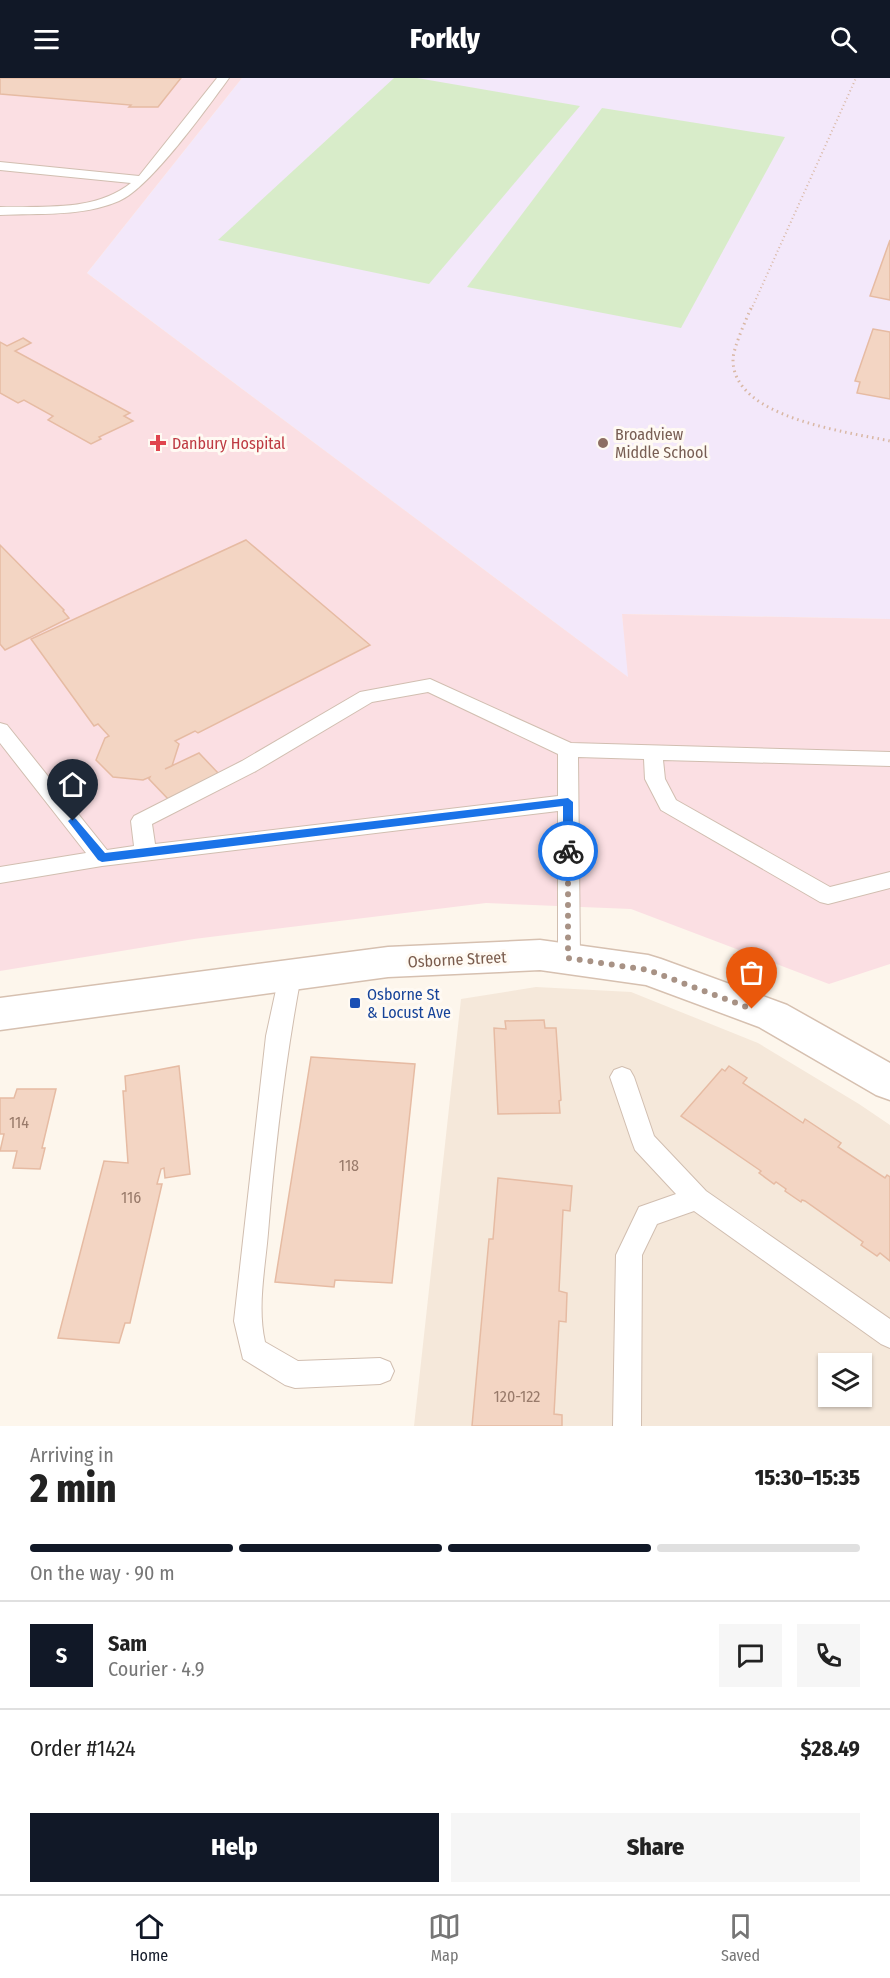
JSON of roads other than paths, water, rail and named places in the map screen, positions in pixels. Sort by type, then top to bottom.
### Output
[{"type":"main road","name":"Osborne Street","points":[[0,1014],[388,962],[540,955],[648,970],[773,1017],[890,1083]]},
{"type":"lane","points":[[0,211],[91,206],[112,200],[142,180],[223,78]]},
{"type":"lane","points":[[0,166],[142,180]]},
{"type":"lane","points":[[146,854],[141,821],[249,766],[367,697],[430,685],[568,750],[890,759]]},
{"type":"lane","points":[[0,730],[102,858]]},
{"type":"lane","points":[[568,750],[568,958]]},
{"type":"lane","points":[[653,752],[655,779],[668,805],[828,896],[890,880]]},
{"type":"lane","points":[[0,875],[102,858],[568,802]]},
{"type":"lane","points":[[290,976],[278,1036],[257,1213],[247,1322],[253,1350],[295,1375],[380,1371]]},
{"type":"lane","points":[[622,1077],[644,1142],[697,1199],[890,1335]]},
{"type":"lane","points":[[627,1426],[629,1255],[648,1215],[697,1199]]},
{"type":"place","name":"Danbury Hospital","points":[[158,443]]},
{"type":"place","name":"Broadview Middle School","points":[[603,443]]},
{"type":"place","name":"Osborne St & Locust Ave","points":[[355,1003]]}]
